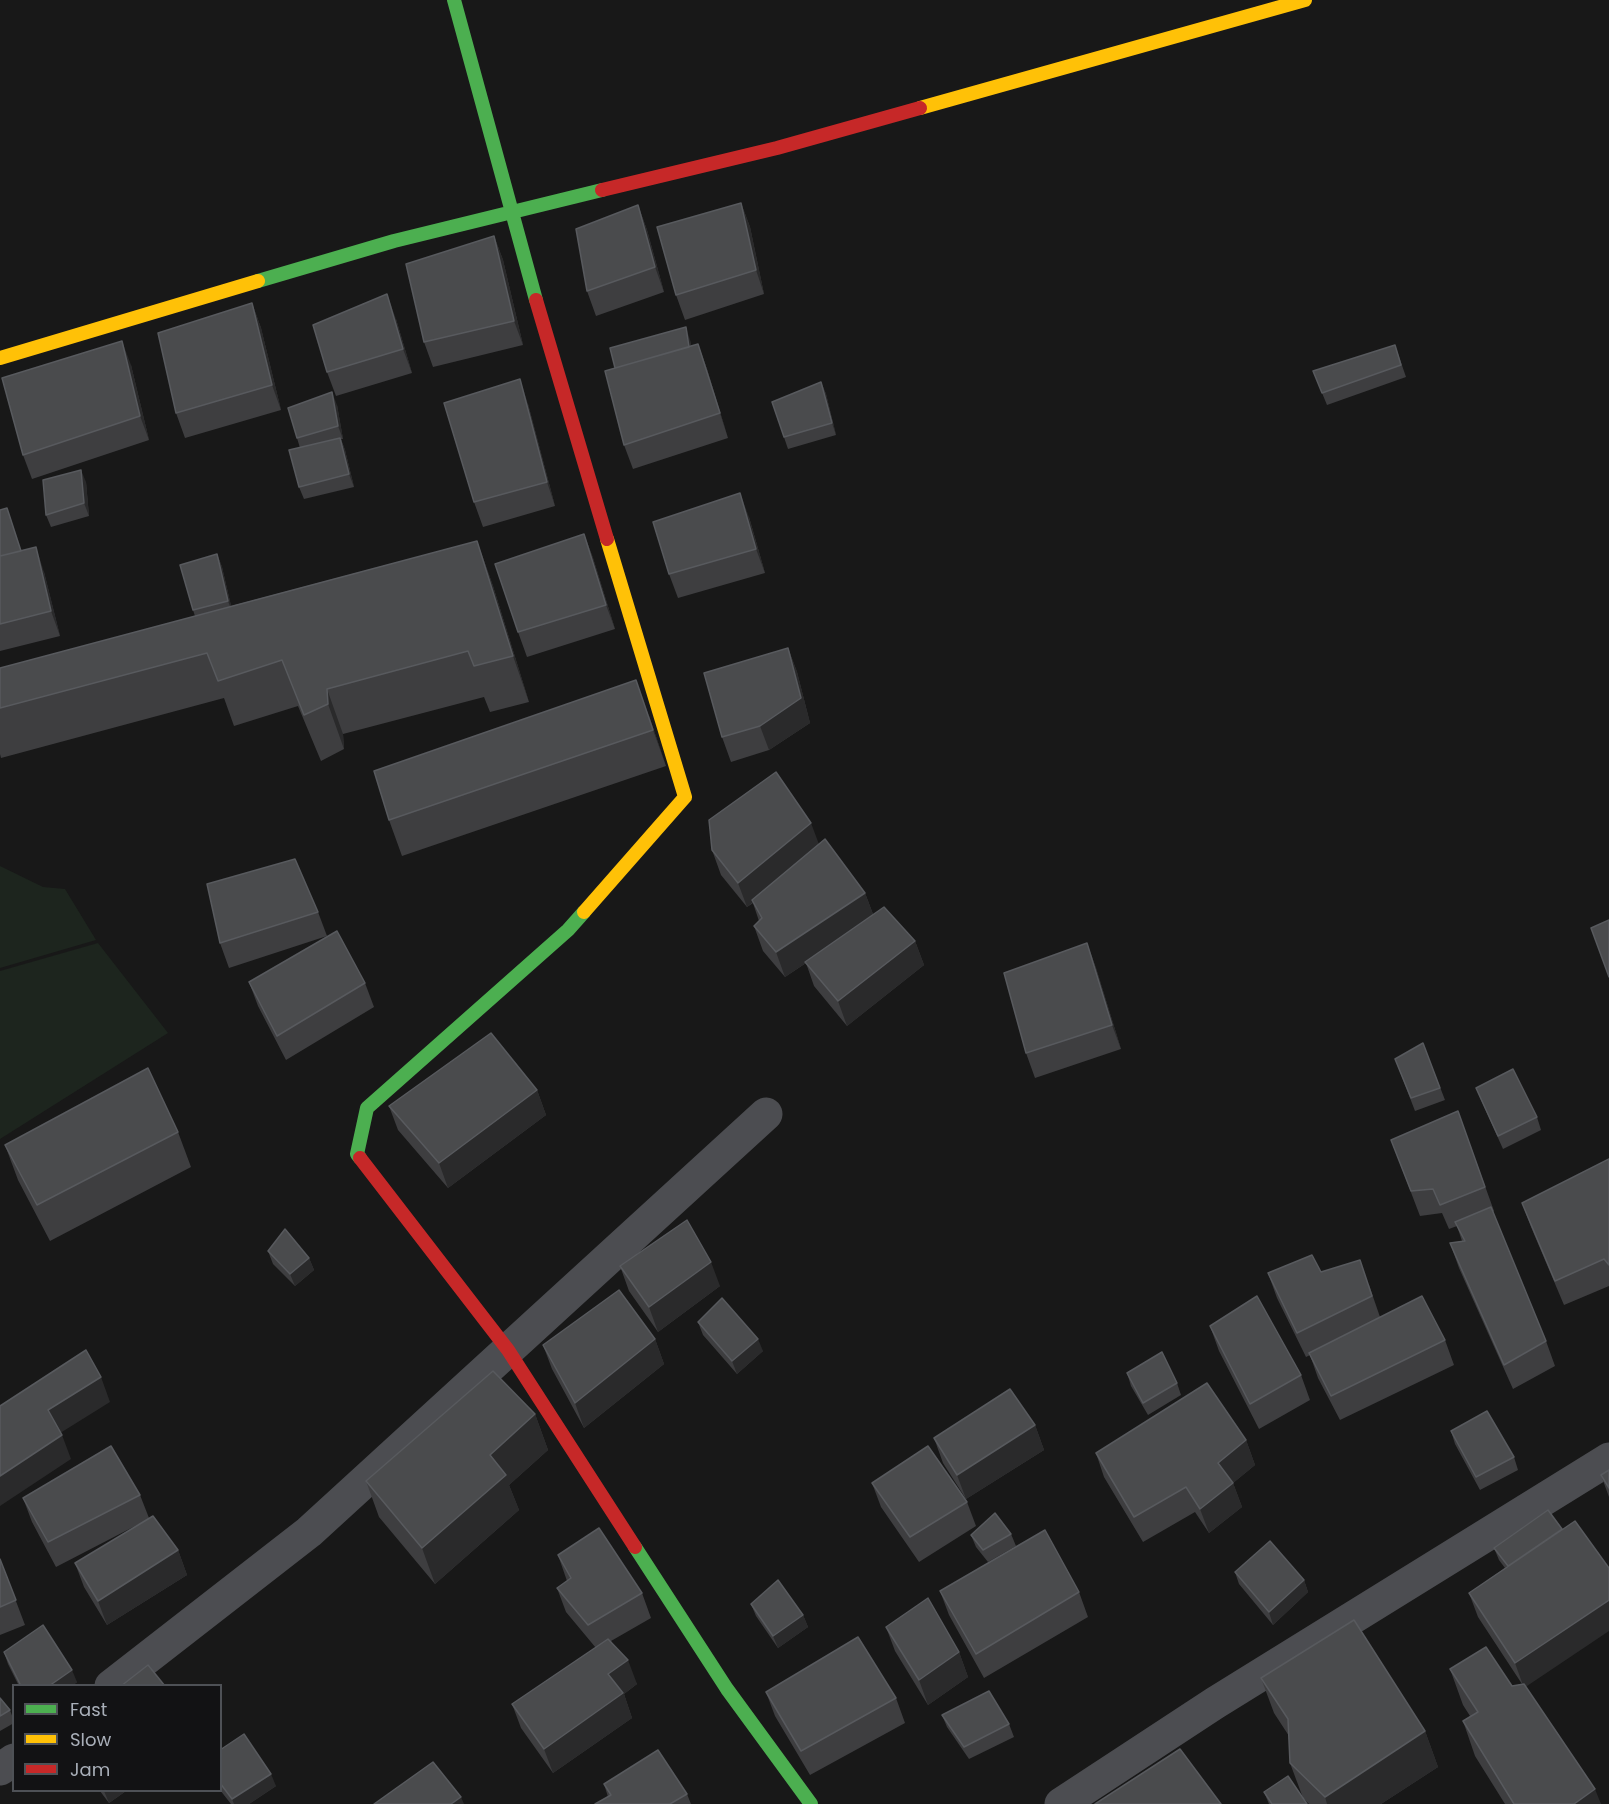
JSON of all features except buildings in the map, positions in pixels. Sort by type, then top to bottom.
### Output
[{"type":"street","points":[[453,0],[552,357],[685,797],[568,930],[367,1108],[357,1154],[508,1350],[727,1689],[811,1804]]},
{"type":"street","points":[[0,358],[394,241],[777,148],[1305,0]]},
{"type":"street","points":[[114,1684],[309,1532],[766,1114]]},
{"type":"street","points":[[1061,1804],[1215,1703],[1609,1459]]},
{"type":"shaded area","points":[[0,866],[43,887],[65,889],[96,940],[0,968]]},
{"type":"shaded area","points":[[98,943],[168,1033],[0,1139],[0,971]]},
{"type":"traffic: fast","points":[[454,0],[536,300]]},
{"type":"traffic: fast","points":[[258,281],[394,241],[602,190]]},
{"type":"traffic: fast","points":[[360,1158],[357,1154],[367,1108],[568,930],[584,912]]},
{"type":"traffic: fast","points":[[635,1547],[727,1689],[811,1804]]},
{"type":"traffic: slow","points":[[920,108],[1305,0]]},
{"type":"traffic: slow","points":[[0,358],[258,281]]},
{"type":"traffic: slow","points":[[584,912],[685,797],[607,539]]},
{"type":"traffic: jam","points":[[602,190],[777,148],[920,108]]},
{"type":"traffic: jam","points":[[536,300],[607,539]]},
{"type":"traffic: jam","points":[[360,1158],[508,1350],[635,1547]]}]
